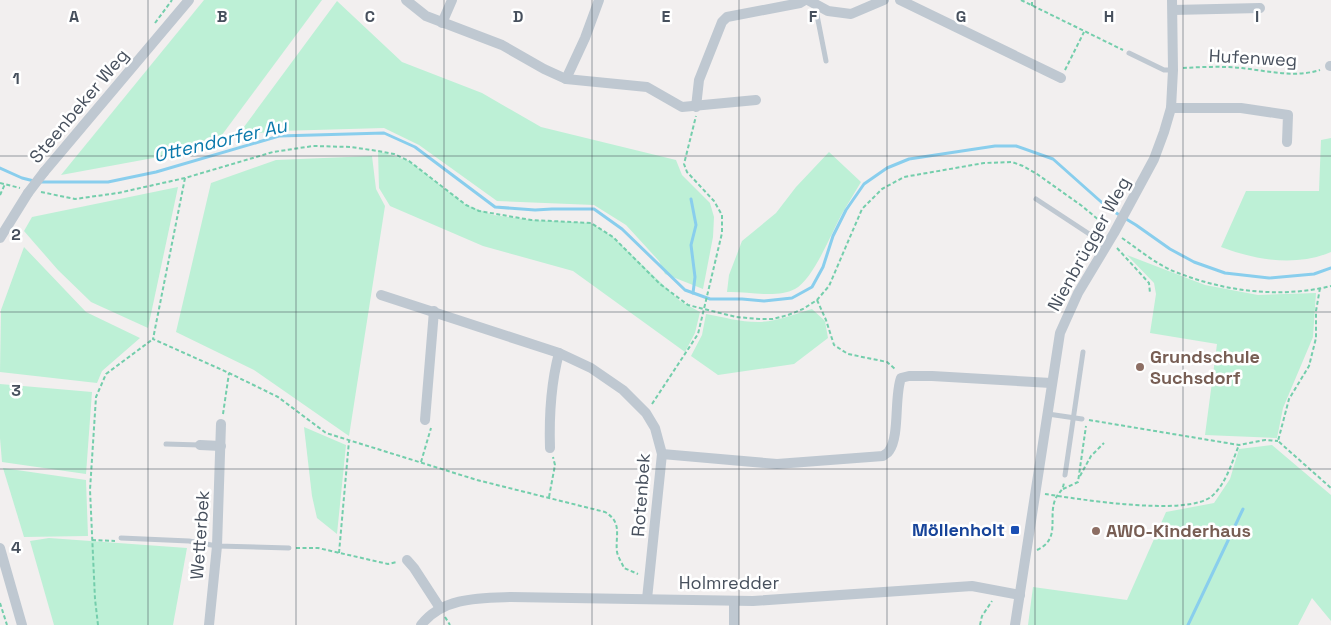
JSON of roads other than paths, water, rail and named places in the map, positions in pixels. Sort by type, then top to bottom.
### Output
[{"type":"street","name":"Steenbeker Weg","points":[[0,238],[25,190],[44,172],[189,0]]},
{"type":"street","points":[[406,0],[426,16],[502,45],[566,79],[646,87],[682,107],[756,100]]},
{"type":"street","points":[[442,23],[452,0]]},
{"type":"street","points":[[566,79],[585,38],[599,0]]},
{"type":"street","points":[[696,106],[699,80],[722,22],[727,17],[809,2],[828,11],[851,14],[884,0]]},
{"type":"street","points":[[900,0],[1060,78]]},
{"type":"street","points":[[1173,5],[1260,8]]},
{"type":"street","name":"Nienbrügger Weg","points":[[1015,625],[1060,333],[1078,293],[1110,240],[1154,159],[1164,132],[1171,108],[1173,5]]},
{"type":"street","points":[[1171,108],[1241,108],[1288,115],[1287,142]]},
{"type":"street","name":"Rotenbek","points":[[381,295],[559,353],[591,368],[636,400],[655,428],[662,454],[647,599]]},
{"type":"street","points":[[425,420],[434,312]]},
{"type":"street","points":[[550,448],[555,369],[559,353]]},
{"type":"street","points":[[662,454],[777,464],[883,456],[890,450],[894,435],[898,386],[901,378],[932,376],[1052,383]]},
{"type":"street","name":"Wetterbek","points":[[209,625],[217,546],[221,424]]},
{"type":"street","points":[[200,445],[221,446]]},
{"type":"street","points":[[0,548],[22,625]]},
{"type":"street","points":[[406,560],[414,568],[440,608]]},
{"type":"street","name":"Holmredder","points":[[421,625],[440,608],[456,602],[481,598],[734,601],[840,596],[972,586],[1020,595]]},
{"type":"street","points":[[734,601],[734,625]]},
{"type":"lane","points":[[809,2],[826,61]]},
{"type":"lane","points":[[1129,53],[1164,70],[1173,70]]},
{"type":"lane","points":[[1036,199],[1110,240]]},
{"type":"lane","points":[[1065,474],[1083,352]]},
{"type":"lane","points":[[1048,414],[1082,419]]},
{"type":"lane","points":[[166,444],[200,445]]},
{"type":"lane","points":[[121,538],[189,541],[217,546],[288,548]]},
{"type":"waterway","name":"Ottendorfer Au","points":[[40,182],[108,182],[156,172],[279,136],[384,133],[415,147],[495,207],[535,210],[594,209],[622,229],[685,290],[710,299],[764,301],[792,298],[812,287],[823,267],[833,236],[846,210],[864,184],[887,168],[909,159],[995,146],[1016,146],[1053,159],[1108,208],[1170,249],[1194,262],[1225,273],[1269,278],[1314,274],[1331,268]]},
{"type":"waterway","name":"Ottendorfer Au","points":[[0,168],[34,181]]},
{"type":"waterway","points":[[691,199],[696,225],[691,245],[695,277],[693,293]]},
{"type":"waterway","points":[[1188,625],[1243,509]]},
{"type":"place","name":"Grundschule Suchsdorf","points":[[1140,367]]},
{"type":"place","name":"Möllenholt","points":[[1015,530]]},
{"type":"place","name":"AWO-Kinderhaus","points":[[1096,531]]}]
